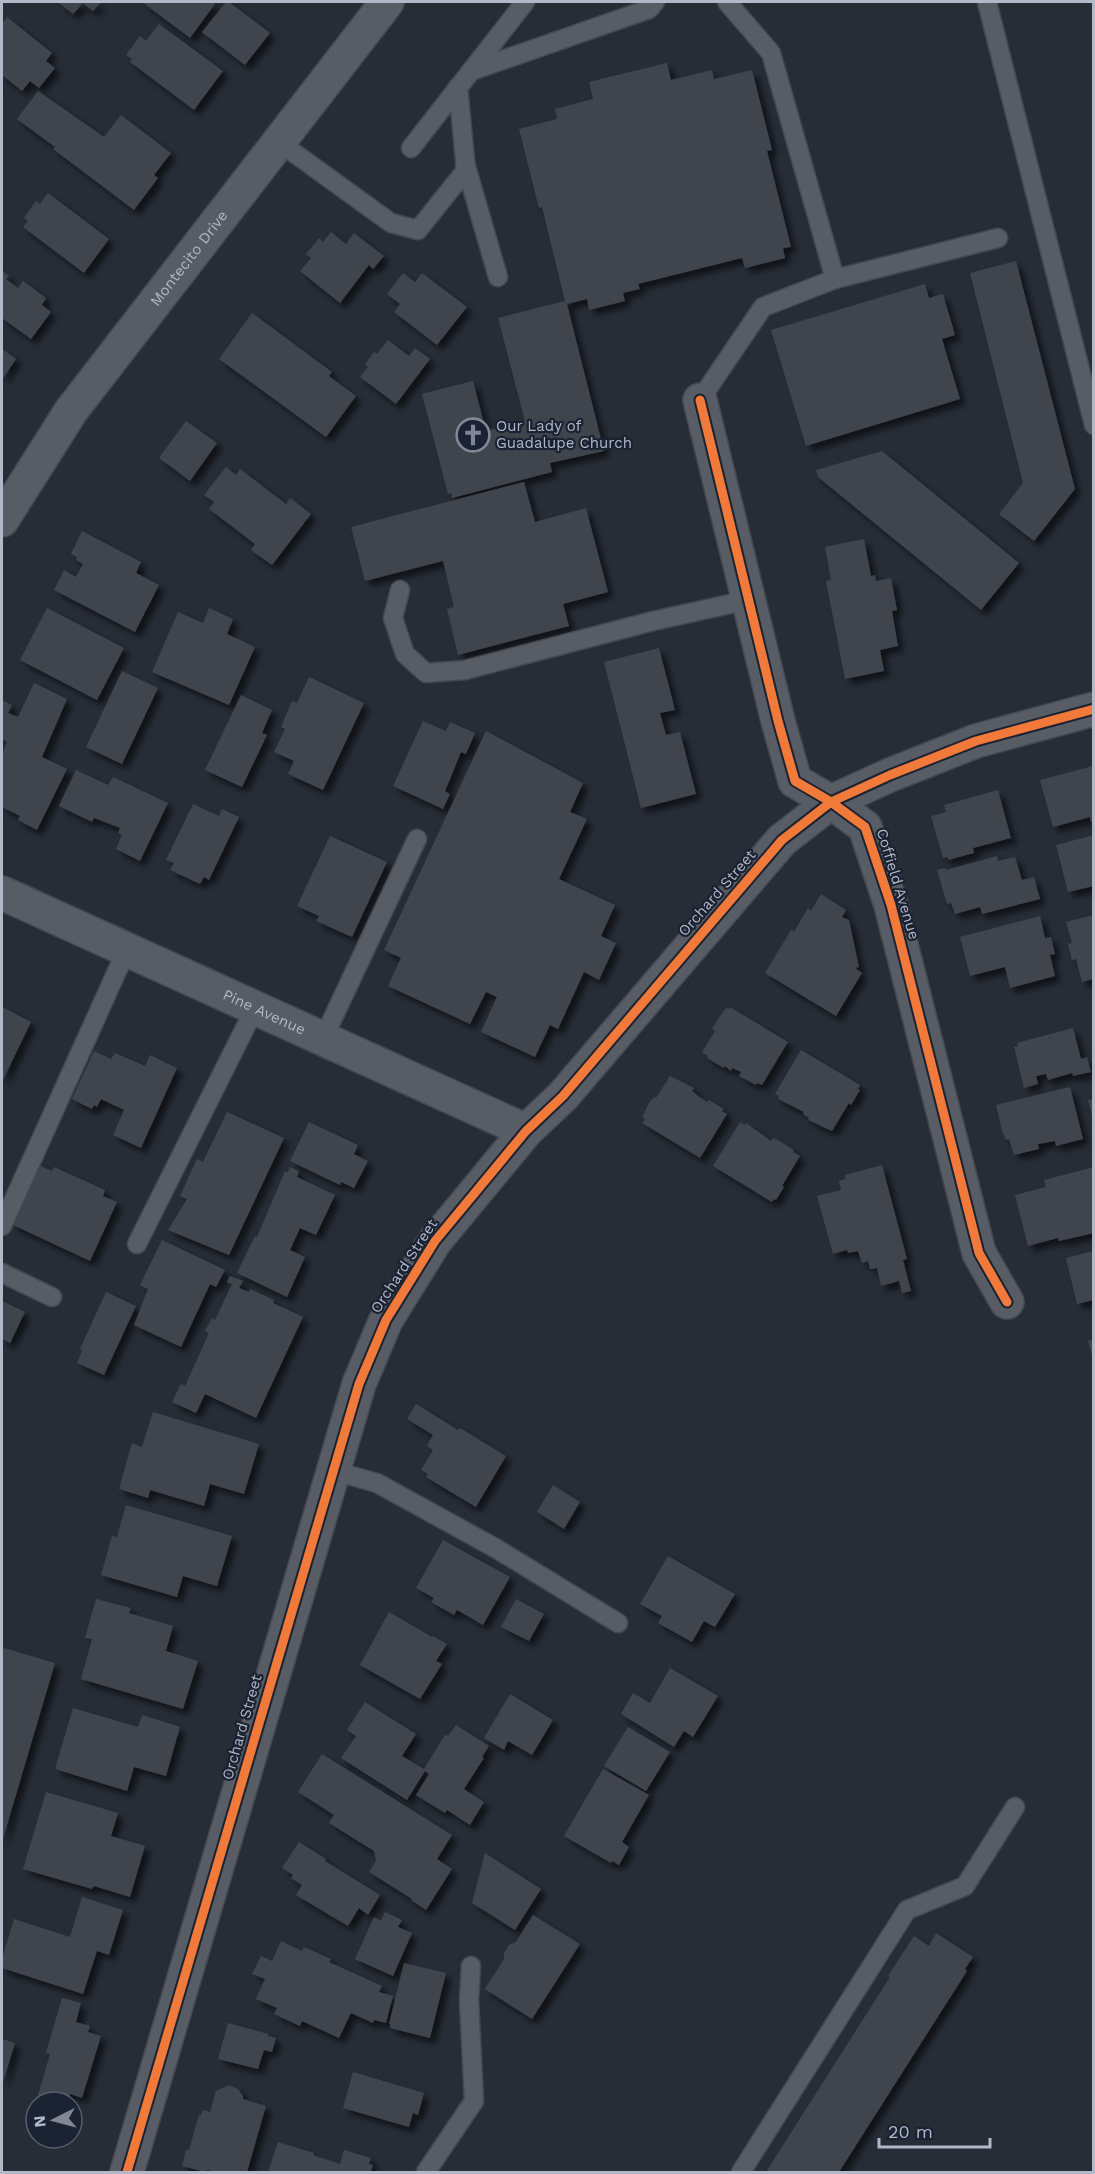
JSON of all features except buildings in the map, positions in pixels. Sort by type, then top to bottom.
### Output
[{"type":"street","name":"Montecito Drive","points":[[2,520],[71,411],[387,2]]},
{"type":"street","name":"Coffield Avenue","points":[[700,400],[778,721],[795,781],[831,802],[865,827],[891,905],[978,1253],[1007,1302]]},
{"type":"street","name":"Orchard Street","points":[[127,2172],[359,1384],[386,1320],[435,1240],[526,1131],[563,1096],[782,840],[831,802],[890,775],[976,741],[1094,709]]},
{"type":"street","name":"Pine Avenue","points":[[2,893],[526,1131]]},
{"type":"lane","points":[[411,148],[525,2]]},
{"type":"lane","points":[[471,71],[649,9],[655,2]]},
{"type":"lane","points":[[727,2],[771,53],[835,279]]},
{"type":"lane","points":[[987,2],[1094,425]]},
{"type":"lane","points":[[279,142],[391,223],[418,230],[466,170],[458,87]]},
{"type":"lane","points":[[465,163],[498,277]]},
{"type":"lane","points":[[700,400],[763,307],[835,279],[998,238]]},
{"type":"lane","points":[[400,590],[393,618],[405,654],[426,673],[465,670],[653,621],[748,600]]},
{"type":"lane","points":[[323,1039],[417,839]]},
{"type":"lane","points":[[2,1227],[127,949]]},
{"type":"lane","points":[[136,1244],[255,1008]]},
{"type":"lane","points":[[2,1273],[52,1297]]},
{"type":"lane","points":[[333,1471],[377,1483],[497,1549],[618,1623]]},
{"type":"lane","points":[[741,2172],[907,1910],[965,1886],[1015,1807]]},
{"type":"lane","points":[[426,2172],[474,2101],[469,2000],[471,1966]]},
{"type":"cycle path","points":[[700,400],[778,721],[795,781],[831,802],[865,827],[891,905],[979,1253],[1007,1302]]},
{"type":"cycle path","points":[[127,2172],[359,1384],[386,1320],[435,1241],[526,1131],[563,1096],[782,840],[831,802],[890,775],[976,741],[1094,709]]},
{"type":"place","name":"Our Lady of Guadalupe Church","points":[[473,435]]}]
